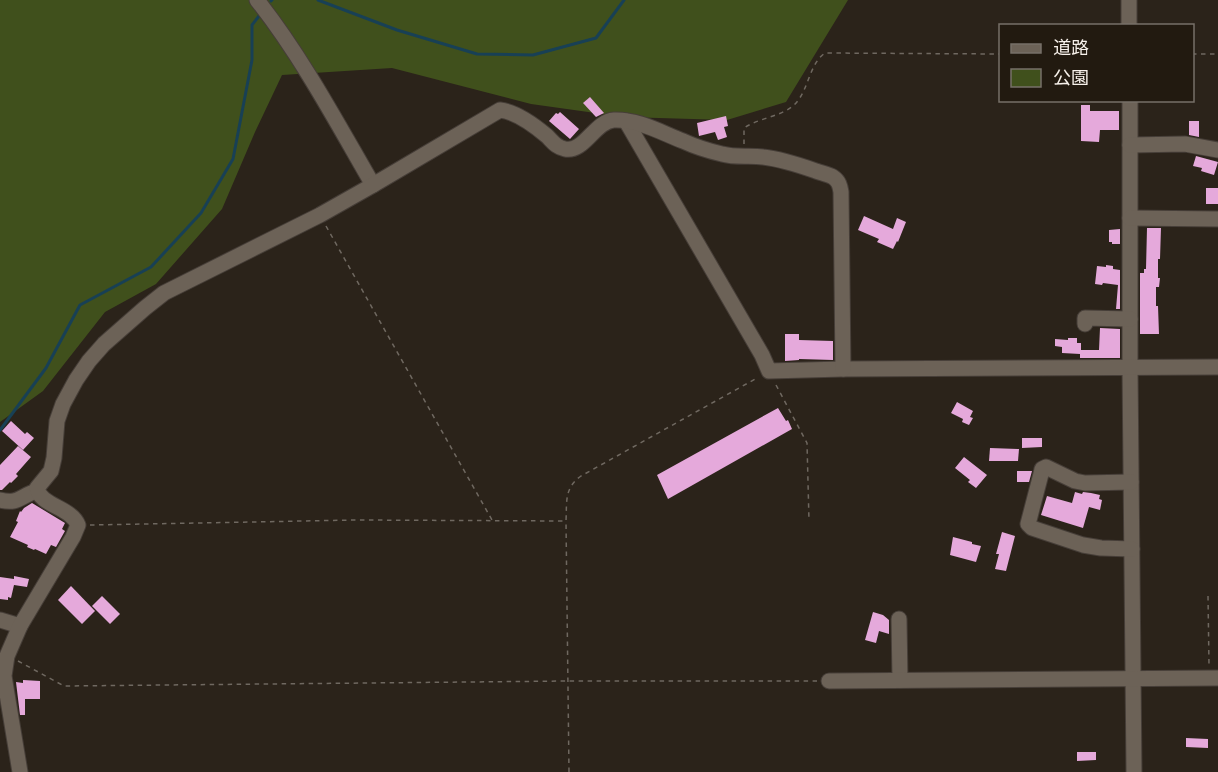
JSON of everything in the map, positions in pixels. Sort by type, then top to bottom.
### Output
[{"type":"street","points":[[256,0],[277,26],[373,185]]},
{"type":"street","points":[[1129,0],[1129,24]]},
{"type":"street","points":[[1130,102],[1134,772]]},
{"type":"street","points":[[37,491],[51,471],[57,421],[76,380],[104,344],[164,293],[320,215],[500,110],[517,114],[546,135],[558,147],[568,150],[578,147],[600,126],[611,120],[627,121],[724,155],[763,156],[833,177],[839,183],[841,192],[843,369]]},
{"type":"street","points":[[627,121],[762,355],[769,371],[1218,367]]},
{"type":"street","points":[[1130,145],[1185,144],[1218,150]]},
{"type":"street","points":[[1130,218],[1218,219]]},
{"type":"street","points":[[1085,324],[1085,318],[1130,319]]},
{"type":"street","points":[[1131,482],[1085,483],[1046,467],[1042,469],[1028,524],[1032,528],[1083,545],[1132,549]]},
{"type":"street","points":[[0,500],[18,501],[37,491]]},
{"type":"street","points":[[21,772],[3,676],[7,656],[20,626],[78,525],[74,516],[44,499],[37,491]]},
{"type":"street","points":[[899,619],[900,680]]},
{"type":"street","points":[[0,620],[20,626]]},
{"type":"street","points":[[829,681],[1214,678]]},
{"type":"path","points":[[743,157],[744,128],[794,105],[819,57],[825,53],[999,54]]},
{"type":"path","points":[[1194,54],[1218,54]]},
{"type":"path","points":[[320,215],[493,521]]},
{"type":"path","points":[[569,772],[566,521],[568,495],[573,482],[769,371],[807,443],[808,521]]},
{"type":"path","points":[[78,525],[357,520],[566,521]]},
{"type":"path","points":[[1208,597],[1214,678]]},
{"type":"path","points":[[7,656],[64,686],[829,681]]},
{"type":"green space","points":[[0,0],[848,0],[786,102],[727,120],[624,117],[531,104],[392,68],[282,75],[222,209],[156,284],[105,312],[43,391],[0,422]]},
{"type":"building","points":[[590,97],[604,113],[596,117],[583,103]]},
{"type":"building","points":[[1081,105],[1090,105],[1090,111],[1119,111],[1119,130],[1100,130],[1099,142],[1081,141]]},
{"type":"building","points":[[560,112],[579,129],[570,139],[549,121]]},
{"type":"building","points":[[726,116],[728,126],[724,127],[727,137],[718,140],[715,132],[699,136],[697,123]]},
{"type":"building","points":[[1189,121],[1199,121],[1199,137],[1189,135]]},
{"type":"building","points":[[1196,156],[1218,162],[1214,175],[1193,166]]},
{"type":"building","points":[[1206,188],[1218,188],[1218,204],[1206,204]]},
{"type":"building","points":[[864,216],[893,229],[897,218],[906,222],[893,249],[877,242],[879,239],[858,230]]},
{"type":"building","points":[[1147,228],[1161,228],[1160,259],[1158,259],[1158,278],[1160,278],[1159,287],[1156,287],[1159,334],[1140,334],[1140,273],[1144,273],[1146,269]]},
{"type":"building","points":[[1120,229],[1120,244],[1109,242],[1109,230]]},
{"type":"building","points":[[1106,265],[1120,270],[1120,309],[1116,309],[1118,285],[1095,284],[1097,266],[1106,267]]},
{"type":"building","points":[[1100,328],[1120,329],[1120,358],[1080,358],[1080,354],[1062,353],[1062,347],[1055,346],[1055,339],[1077,338],[1077,343],[1081,343],[1081,350],[1099,350]]},
{"type":"building","points":[[785,334],[799,334],[799,340],[833,341],[833,360],[785,361]]},
{"type":"building","points":[[957,402],[973,411],[970,417],[973,418],[969,425],[951,413]]},
{"type":"building","points":[[778,408],[792,429],[668,499],[657,475]]},
{"type":"building","points":[[11,421],[25,434],[27,432],[34,438],[23,450],[2,431]]},
{"type":"building","points":[[1022,438],[1042,438],[1042,447],[1022,448]]},
{"type":"building","points":[[18,446],[31,457],[16,474],[18,476],[0,490],[0,465]]},
{"type":"building","points":[[990,448],[1019,449],[1018,461],[989,461]]},
{"type":"building","points":[[964,457],[987,475],[976,488],[955,468]]},
{"type":"building","points":[[1017,471],[1032,471],[1029,482],[1017,482]]},
{"type":"building","points":[[1075,492],[1100,495],[1099,499],[1102,500],[1100,510],[1089,507],[1083,528],[1041,515],[1047,496],[1072,503]]},
{"type":"building","points":[[32,503],[65,523],[62,529],[65,531],[56,547],[51,545],[46,554],[10,537],[18,522],[16,521],[20,511]]},
{"type":"building","points":[[1002,532],[1015,536],[1006,571],[995,569],[999,554],[996,554]]},
{"type":"building","points":[[953,537],[981,546],[976,562],[950,555]]},
{"type":"building","points":[[14,576],[29,579],[27,587],[14,585],[11,598],[0,599],[0,577],[14,579]]},
{"type":"building","points":[[71,586],[95,611],[82,624],[58,600]]},
{"type":"building","points":[[102,596],[120,614],[110,624],[92,606]]},
{"type":"building","points":[[873,612],[889,620],[889,634],[879,631],[876,643],[865,640]]},
{"type":"building","points":[[23,680],[40,681],[40,699],[25,699],[25,715],[20,715],[16,682],[23,683]]},
{"type":"building","points":[[1186,738],[1208,739],[1208,748],[1186,747]]},
{"type":"building","points":[[1077,752],[1096,752],[1096,760],[1077,761]]},
{"type":"waterway","points":[[318,0],[397,30],[477,54],[533,55],[596,38],[624,0]]},
{"type":"waterway","points":[[0,430],[46,368],[80,305],[151,267],[201,213],[233,159],[252,60],[252,25],[259,16]]}]
